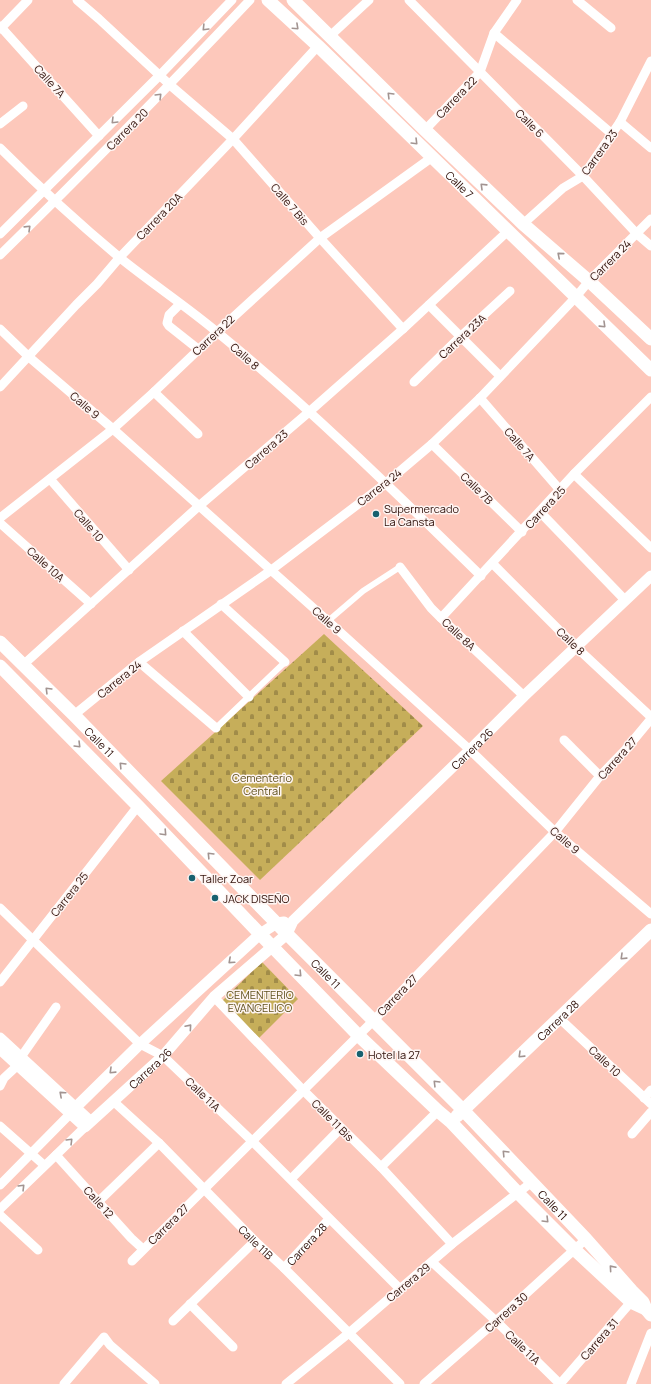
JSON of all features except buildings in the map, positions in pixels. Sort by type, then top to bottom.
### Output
[{"type":"main road","name":"Calle 7","points":[[268,0],[318,46],[431,158],[651,370]]},
{"type":"main road","name":"Calle 7","points":[[293,0],[523,224],[589,281],[651,339]]},
{"type":"main road","name":"Calle 11","points":[[0,642],[74,715],[287,934],[463,1110],[586,1239],[631,1297]]},
{"type":"main road","name":"Calle 11","points":[[2,672],[138,806],[358,1035],[451,1122],[518,1193],[575,1250],[631,1297],[644,1302],[648,1312]]},
{"type":"main road","name":"Carrera 28","points":[[451,1122],[651,930]]},
{"type":"street","points":[[1,28],[28,0]]},
{"type":"street","points":[[77,0],[170,85]]},
{"type":"street","name":"Carrera 20","points":[[0,234],[160,75],[232,0]]},
{"type":"street","name":"Carrera 20","points":[[0,255],[56,201],[170,85],[250,0]]},
{"type":"street","points":[[330,36],[369,0]]},
{"type":"street","name":"Calle 6","points":[[409,0],[583,176],[637,234],[651,246]]},
{"type":"street","name":"Carrera 22","points":[[425,130],[480,72],[494,33],[518,0]]},
{"type":"street","points":[[577,0],[611,28]]},
{"type":"street","name":"Calle 7A","points":[[1,28],[99,136]]},
{"type":"street","points":[[494,33],[612,134]]},
{"type":"street","name":"Carrera 20A","points":[[0,387],[97,284],[120,257],[233,139],[318,46]]},
{"type":"street","name":"Carrera 23","points":[[523,224],[563,188],[583,176],[620,122],[650,63]]},
{"type":"street","name":"Calle 7 Bis","points":[[170,85],[233,139],[403,329]]},
{"type":"street","points":[[0,124],[23,106]]},
{"type":"street","points":[[620,122],[651,148]]},
{"type":"street","name":"Calle 8","points":[[0,148],[44,191],[120,257],[217,332],[309,412],[386,483],[481,576]]},
{"type":"street","name":"Carrera 22","points":[[0,518],[50,479],[154,392],[198,349],[320,238],[431,158]]},
{"type":"street","name":"Carrera 24","points":[[74,715],[139,662],[270,571],[386,483],[432,444],[480,398],[575,298],[589,281],[651,219]]},
{"type":"street","name":"Carrera 23","points":[[23,665],[199,506],[403,329],[508,231]]},
{"type":"street","name":"Carrera 23A","points":[[414,382],[510,290]]},
{"type":"street","points":[[180,304],[169,314],[167,323],[198,349]]},
{"type":"street","points":[[429,305],[500,376]]},
{"type":"street","name":"Calle 9","points":[[0,329],[29,357],[112,428],[270,571],[328,621],[470,750],[555,832],[651,914]]},
{"type":"street","points":[[154,392],[198,434]]},
{"type":"street","name":"Carrera 25","points":[[442,618],[574,474],[651,397]]},
{"type":"street","name":"Calle 7A","points":[[480,398],[560,490]]},
{"type":"street","name":"Calle 7B","points":[[432,444],[522,532]]},
{"type":"street","points":[[574,474],[651,548]]},
{"type":"street","name":"Calle 10","points":[[50,479],[129,570]]},
{"type":"street","points":[[540,512],[625,600]]},
{"type":"street","name":"Calle 10A","points":[[0,523],[91,604]]},
{"type":"street","name":"Calle 8","points":[[493,564],[576,647],[651,718]]},
{"type":"street","points":[[328,621],[364,591],[400,567]]},
{"type":"street","name":"Calle 8A","points":[[400,567],[431,608],[524,696]]},
{"type":"street","name":"Carrera 26","points":[[0,1209],[87,1124],[163,1056],[214,997],[287,934],[293,921],[524,696],[651,576]]},
{"type":"street","points":[[139,662],[216,728],[286,662],[221,604]]},
{"type":"street","points":[[183,631],[249,697]]},
{"type":"street","name":"Carrera 27","points":[[132,1260],[374,1020],[555,832],[600,776],[626,749],[651,718]]},
{"type":"street","points":[[564,740],[600,776]]},
{"type":"street","name":"Carrera 25","points":[[0,982],[138,806]]},
{"type":"street","name":"Calle 11A","points":[[0,908],[140,1044],[163,1056],[291,1179],[329,1219],[400,1288]]},
{"type":"street","name":"Carrera 26","points":[[0,1185],[140,1044],[260,934],[277,923],[293,921]]},
{"type":"street","name":"Calle 11 Bis","points":[[214,997],[303,1090],[380,1167],[452,1244]]},
{"type":"street","points":[[0,1086],[4,1078],[19,1061],[56,1007]]},
{"type":"street","name":"Calle 10","points":[[559,1018],[651,1104]]},
{"type":"street","points":[[0,1038],[19,1061],[87,1124]]},
{"type":"street","points":[[0,1049],[19,1061]]},
{"type":"street","points":[[644,1098],[651,1090]]},
{"type":"street","name":"Calle 11B","points":[[113,1101],[159,1143],[255,1241],[400,1384]]},
{"type":"street","points":[[380,1167],[438,1111]]},
{"type":"street","points":[[632,1134],[651,1112]]},
{"type":"street","points":[[0,1126],[44,1165]]},
{"type":"street","points":[[291,1179],[341,1128]]},
{"type":"street","points":[[99,1201],[159,1143]]},
{"type":"street","name":"Calle 12","points":[[56,1155],[131,1238],[143,1249]]},
{"type":"street","name":"Carrera 29","points":[[286,1384],[349,1333],[452,1244],[532,1182]]},
{"type":"street","points":[[0,1214],[38,1250]]},
{"type":"street","name":"Carrera 28","points":[[284,1268],[329,1219]]},
{"type":"street","name":"Carrera 30","points":[[424,1384],[586,1239]]},
{"type":"street","points":[[173,1321],[255,1241]]},
{"type":"street","name":"Calle 11A","points":[[432,1262],[496,1321],[560,1384]]},
{"type":"street","name":"Carrera 31","points":[[560,1384],[631,1297]]},
{"type":"street","points":[[190,1304],[233,1347]]},
{"type":"street","points":[[630,1384],[651,1332]]},
{"type":"street","points":[[64,1384],[104,1338],[155,1384]]},
{"type":"green space","name":"Cementerio Central","points":[[324,634],[423,726],[260,880],[161,781]]},
{"type":"green space","name":"CEMENTERIO EVANGELICO","points":[[262,962],[298,999],[259,1038],[222,1001]]},
{"type":"place","name":"Supermercado La Cansta","points":[[376,514]]},
{"type":"place","name":"Taller Zoar","points":[[192,878]]},
{"type":"place","name":"JACK DISEÑO","points":[[215,898]]},
{"type":"place","name":"Hotel la 27","points":[[360,1054]]}]
